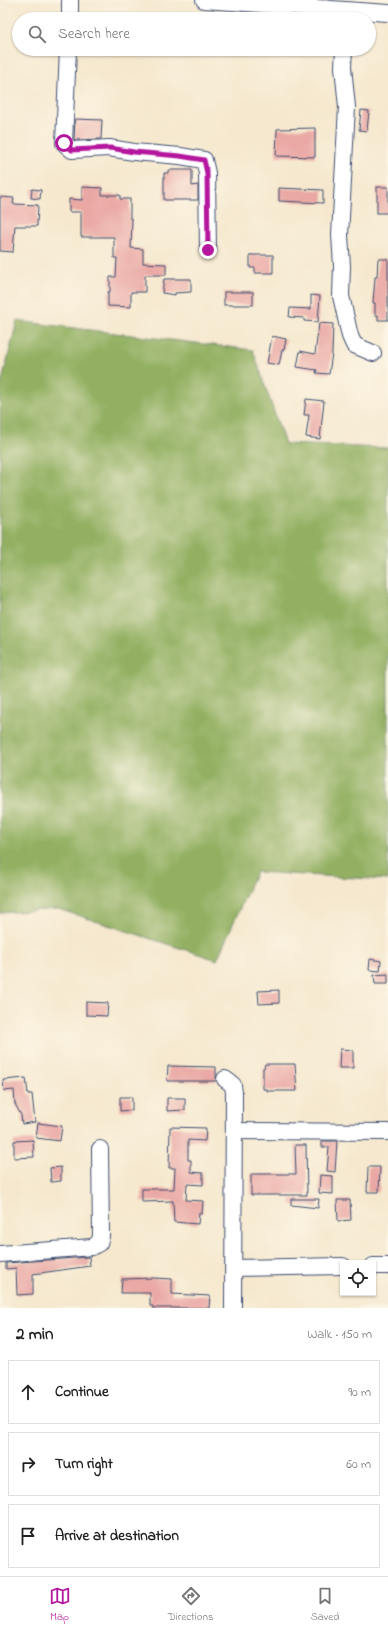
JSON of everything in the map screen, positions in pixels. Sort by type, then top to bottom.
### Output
[{"type":"street","points":[[70,0],[70,12]]},
{"type":"street","points":[[204,0],[318,12]]},
{"type":"street","points":[[376,14],[388,13]]},
{"type":"street","points":[[68,56],[64,143],[72,150],[110,148],[204,160],[207,173],[208,250]]},
{"type":"street","points":[[344,56],[343,67],[347,107],[340,235],[342,266],[341,296],[350,336],[354,345],[373,353]]},
{"type":"street","points":[[225,1079],[233,1085],[233,1308]]},
{"type":"street","points":[[234,1131],[388,1132]]},
{"type":"street","points":[[0,1254],[92,1247],[99,1243],[101,1236],[100,1148]]},
{"type":"street","points":[[234,1268],[340,1266]]},
{"type":"street","points":[[376,1266],[388,1266]]},
{"type":"green space","points":[[17,321],[253,350],[285,444],[388,448],[388,880],[256,872],[217,960],[58,909],[0,913],[0,389]]},
{"type":"building","points":[[361,110],[369,111],[367,131],[359,130]]},
{"type":"building","points":[[75,119],[102,120],[101,139],[75,140]]},
{"type":"building","points":[[315,128],[315,157],[276,156],[277,129]]},
{"type":"building","points":[[168,170],[192,170],[192,186],[198,185],[198,200],[164,200],[164,173],[168,173]]},
{"type":"building","points":[[82,187],[102,188],[102,195],[120,195],[120,199],[130,199],[130,219],[132,219],[131,248],[143,249],[143,263],[166,264],[166,275],[145,275],[145,292],[131,292],[131,307],[108,306],[110,277],[116,277],[117,258],[114,258],[114,237],[81,237],[81,212],[69,212],[69,199],[82,200]]},
{"type":"building","points":[[377,187],[388,187],[388,213],[377,213]]},
{"type":"building","points":[[279,188],[323,190],[323,203],[279,201]]},
{"type":"building","points":[[32,189],[41,190],[40,199],[31,198]]},
{"type":"building","points":[[0,197],[14,198],[13,204],[38,205],[37,226],[15,226],[13,252],[0,251]]},
{"type":"building","points":[[250,255],[273,255],[273,273],[255,273],[255,268],[250,268]]},
{"type":"building","points":[[378,259],[388,259],[388,320],[378,320],[378,315],[375,315],[375,303],[373,303]]},
{"type":"building","points":[[164,279],[191,279],[191,292],[175,293],[175,295],[162,293]]},
{"type":"building","points":[[224,292],[253,292],[253,305],[224,305]]},
{"type":"building","points":[[311,295],[320,296],[318,322],[304,321],[304,318],[289,317],[290,308],[311,309]]},
{"type":"building","points":[[319,323],[333,324],[332,353],[329,374],[316,373],[317,370],[297,367],[300,351],[315,354]]},
{"type":"building","points":[[272,336],[286,339],[279,365],[267,363]]},
{"type":"building","points":[[306,399],[324,401],[320,439],[306,437],[309,415],[304,415]]},
{"type":"building","points":[[370,959],[381,961],[380,971],[369,970]]},
{"type":"building","points":[[388,974],[388,984],[375,984],[374,975]]},
{"type":"building","points":[[279,990],[279,1003],[259,1004],[258,991]]},
{"type":"building","points":[[86,1002],[108,1003],[107,1016],[86,1015]]},
{"type":"building","points":[[340,1049],[353,1050],[353,1068],[339,1068]]},
{"type":"building","points":[[265,1064],[295,1064],[297,1091],[267,1091],[267,1089],[263,1089],[263,1068]]},
{"type":"building","points":[[168,1066],[216,1067],[216,1081],[167,1081]]},
{"type":"building","points":[[26,1078],[28,1094],[32,1094],[35,1122],[22,1124],[21,1115],[15,1104],[14,1090],[4,1091],[3,1080]]},
{"type":"building","points":[[120,1097],[132,1097],[132,1110],[120,1111]]},
{"type":"building","points":[[167,1098],[185,1098],[185,1110],[167,1111]]},
{"type":"building","points":[[38,1123],[62,1126],[60,1141],[36,1138]]},
{"type":"building","points":[[170,1127],[206,1128],[205,1141],[188,1140],[188,1160],[191,1160],[191,1172],[203,1173],[203,1185],[187,1184],[186,1200],[203,1201],[202,1214],[199,1213],[198,1224],[174,1222],[173,1201],[142,1202],[142,1189],[174,1189],[175,1168],[169,1168]]},
{"type":"building","points":[[33,1140],[34,1157],[14,1158],[14,1141]]},
{"type":"building","points":[[322,1141],[337,1141],[335,1172],[327,1171],[329,1147],[322,1147]]},
{"type":"building","points":[[295,1145],[306,1145],[307,1195],[251,1195],[251,1174],[296,1174]]},
{"type":"building","points":[[61,1167],[61,1181],[51,1182],[50,1168]]},
{"type":"building","points":[[368,1167],[380,1167],[379,1192],[367,1192]]},
{"type":"building","points":[[320,1175],[333,1176],[333,1194],[319,1193]]},
{"type":"building","points":[[291,1199],[319,1199],[318,1208],[291,1205]]},
{"type":"building","points":[[337,1200],[350,1200],[351,1220],[338,1221]]},
{"type":"building","points":[[89,1257],[90,1266],[33,1274],[33,1294],[17,1295],[16,1268],[6,1269],[6,1263]]},
{"type":"building","points":[[122,1279],[172,1279],[172,1294],[210,1296],[209,1308],[153,1308],[153,1306],[150,1306],[150,1293],[121,1293]]},
{"type":"route","points":[[64,143],[72,150],[110,148],[204,160],[207,173],[208,250]]}]
